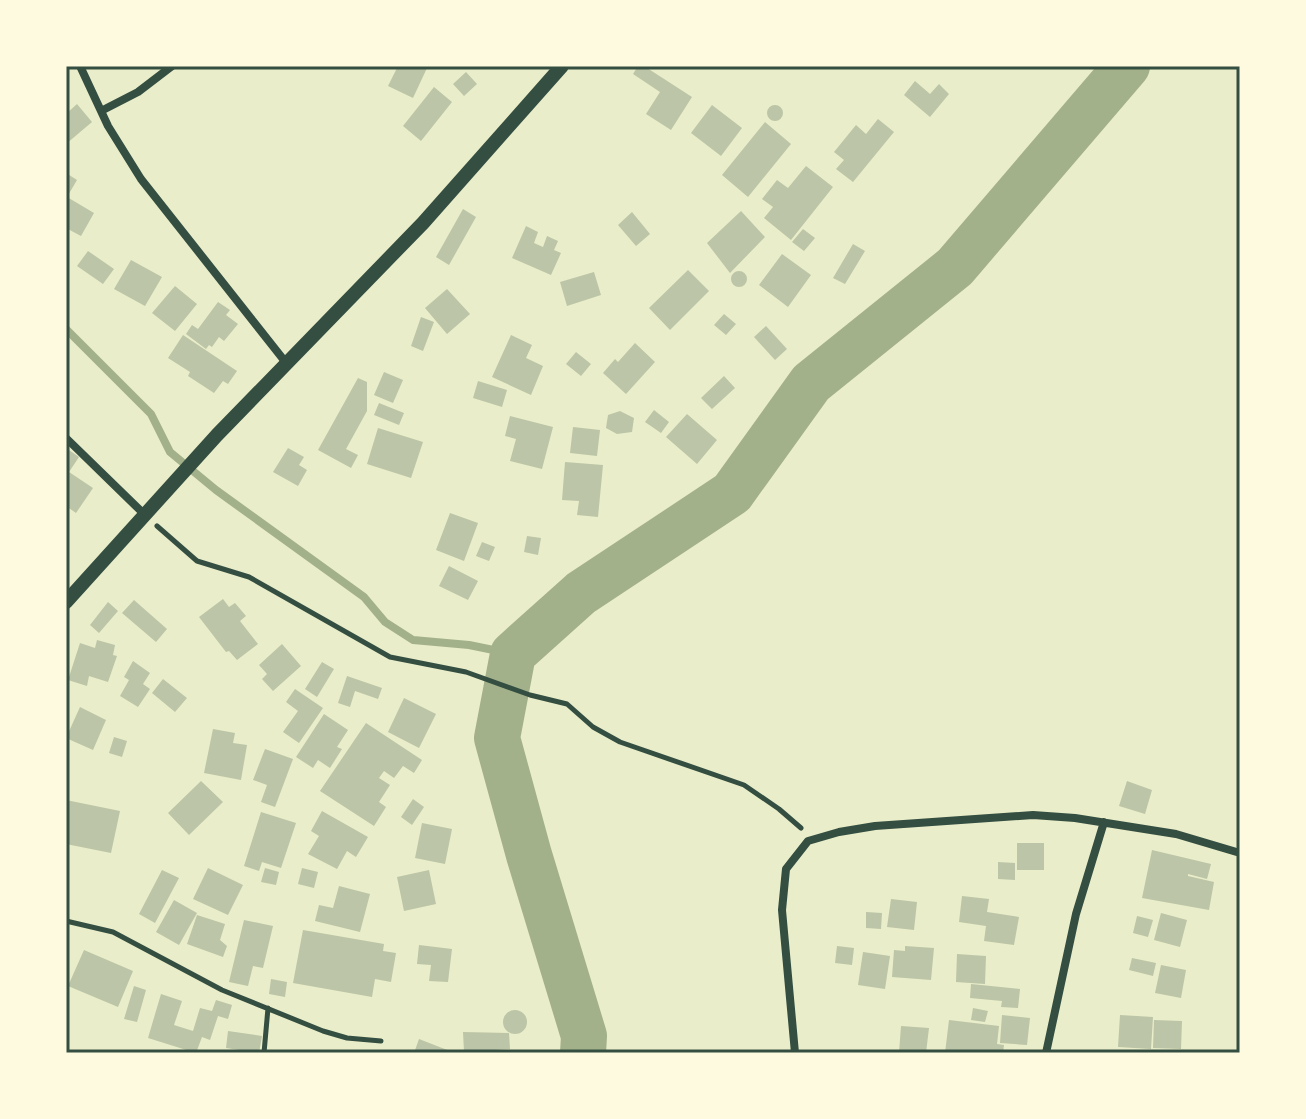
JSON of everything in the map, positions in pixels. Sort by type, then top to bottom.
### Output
[{"type":"street","points":[[80,66],[101,111],[141,179],[288,364]]},
{"type":"street","points":[[101,111],[138,92],[172,66]]},
{"type":"street","points":[[66,602],[217,435],[423,223],[562,66]]},
{"type":"street","points":[[66,438],[144,514]]},
{"type":"street","points":[[795,1053],[782,910],[786,869],[808,841],[875,826],[1033,815],[1104,822],[1176,834],[1240,853]]},
{"type":"street","points":[[1046,1053],[1076,914],[1104,822]]},
{"type":"path","points":[[144,514],[197,561],[249,577],[390,657],[466,672],[530,695],[567,704],[593,727],[620,742],[744,785],[796,823],[808,841]]},
{"type":"path","points":[[66,921],[113,932],[222,990],[335,1034],[381,1041]]},
{"type":"path","points":[[264,1053],[268,1008]]},
{"type":"building","points":[[398,66],[427,68],[413,98],[388,86]]},
{"type":"building","points":[[638,66],[644,66],[692,97],[671,130],[646,114],[660,92],[633,74]]},
{"type":"building","points":[[466,72],[477,84],[464,96],[453,84]]},
{"type":"building","points":[[915,81],[930,94],[939,84],[949,94],[930,117],[904,95]]},
{"type":"building","points":[[434,87],[452,102],[421,141],[403,126]]},
{"type":"building","points":[[77,104],[92,122],[66,144],[66,114]]},
{"type":"building","points":[[712,105],[742,128],[721,156],[691,133]]},
{"type":"building","points":[[772,105],[778,105],[783,113],[781,119],[772,121],[767,116],[767,110]]},
{"type":"building","points":[[878,119],[894,132],[853,182],[836,169],[844,160],[834,152],[856,125],[866,134]]},
{"type":"building","points":[[765,122],[791,144],[748,197],[722,175]]},
{"type":"building","points":[[806,166],[833,187],[791,240],[764,218],[773,207],[762,199],[777,180],[788,188]]},
{"type":"building","points":[[66,173],[77,180],[67,197],[94,213],[81,236],[66,228]]},
{"type":"building","points":[[463,209],[476,217],[449,265],[436,257]]},
{"type":"building","points":[[741,211],[765,237],[730,273],[707,243]]},
{"type":"building","points":[[632,212],[650,234],[636,246],[618,225]]},
{"type":"building","points":[[526,226],[538,232],[534,243],[543,247],[547,236],[558,241],[554,250],[561,253],[551,275],[512,258]]},
{"type":"building","points":[[803,229],[815,238],[804,251],[792,242]]},
{"type":"building","points":[[853,244],[865,251],[845,284],[833,278]]},
{"type":"building","points":[[88,251],[114,269],[103,284],[77,266]]},
{"type":"building","points":[[782,254],[811,275],[788,307],[759,285]]},
{"type":"building","points":[[131,260],[162,277],[145,306],[114,289]]},
{"type":"building","points":[[688,270],[709,291],[670,330],[649,308]]},
{"type":"building","points":[[739,271],[745,273],[745,285],[739,287],[733,285],[731,279],[733,273]]},
{"type":"building","points":[[594,272],[601,295],[567,306],[560,282]]},
{"type":"building","points":[[175,286],[197,304],[175,331],[152,313]]},
{"type":"building","points":[[447,289],[470,314],[447,334],[425,308]]},
{"type":"building","points":[[218,302],[230,310],[226,315],[238,324],[224,341],[219,337],[212,347],[209,345],[206,349],[186,334],[192,325],[198,329]]},
{"type":"building","points":[[724,314],[736,324],[726,335],[714,325]]},
{"type":"building","points":[[421,317],[434,322],[423,351],[411,346]]},
{"type":"building","points":[[766,326],[787,349],[775,360],[754,337]]},
{"type":"building","points":[[183,335],[237,371],[228,384],[223,381],[214,393],[168,358]]},
{"type":"building","points":[[511,335],[532,345],[526,358],[543,366],[531,395],[492,377]]},
{"type":"building","points":[[635,343],[655,362],[626,394],[603,373]]},
{"type":"building","points":[[576,352],[591,364],[581,376],[566,364]]},
{"type":"building","points":[[384,372],[403,380],[393,403],[374,395]]},
{"type":"building","points":[[724,376],[735,388],[712,409],[701,398]]},
{"type":"building","points":[[358,378],[367,382],[367,411],[346,449],[358,455],[351,468],[318,450]]},
{"type":"building","points":[[478,381],[507,390],[502,407],[473,398]]},
{"type":"building","points":[[379,403],[404,413],[399,425],[374,415]]},
{"type":"building","points":[[654,410],[669,422],[661,433],[645,422]]},
{"type":"building","points":[[620,411],[634,418],[632,432],[617,434],[606,428],[608,415]]},
{"type":"building","points":[[687,414],[717,440],[697,464],[666,437]]},
{"type":"building","points":[[510,416],[553,427],[542,469],[510,461],[516,439],[505,436]]},
{"type":"building","points":[[573,427],[600,430],[597,456],[570,453]]},
{"type":"building","points":[[378,428],[423,442],[411,478],[367,464]]},
{"type":"building","points":[[66,448],[79,457],[69,472],[93,488],[76,513],[66,506]]},
{"type":"building","points":[[288,448],[304,457],[299,465],[307,470],[298,486],[273,472]]},
{"type":"building","points":[[565,462],[603,465],[598,517],[577,515],[579,501],[562,500]]},
{"type":"building","points":[[450,513],[478,523],[464,561],[436,550]]},
{"type":"building","points":[[527,536],[541,538],[538,555],[524,552]]},
{"type":"building","points":[[482,542],[495,547],[489,561],[476,556]]},
{"type":"building","points":[[449,566],[478,581],[468,600],[439,586]]},
{"type":"building","points":[[223,599],[229,607],[235,603],[246,616],[240,621],[258,644],[237,660],[229,651],[226,652],[199,617]]},
{"type":"building","points":[[134,600],[167,629],[156,642],[122,613]]},
{"type":"building","points":[[108,602],[118,611],[99,633],[90,625]]},
{"type":"building","points":[[97,640],[115,645],[113,655],[117,656],[108,682],[89,676],[87,686],[68,680],[80,643],[95,648]]},
{"type":"building","points":[[282,644],[301,666],[273,691],[262,679],[267,674],[259,665]]},
{"type":"building","points":[[133,661],[150,673],[143,684],[150,689],[138,707],[120,696],[129,680],[124,677]]},
{"type":"building","points":[[322,662],[334,669],[317,697],[305,689]]},
{"type":"building","points":[[347,676],[382,688],[378,699],[355,691],[350,707],[338,703]]},
{"type":"building","points":[[163,679],[187,698],[175,712],[152,693]]},
{"type":"building","points":[[295,689],[323,708],[299,743],[283,732],[298,711],[286,702]]},
{"type":"building","points":[[404,698],[436,714],[419,748],[388,732]]},
{"type":"building","points":[[80,707],[106,720],[93,750],[66,738]]},
{"type":"building","points":[[324,714],[348,730],[337,747],[342,749],[330,768],[318,760],[313,768],[296,757]]},
{"type":"building","points":[[366,723],[422,760],[414,773],[403,766],[394,778],[384,771],[379,778],[390,785],[379,802],[386,807],[374,826],[320,791]]},
{"type":"building","points":[[213,729],[235,733],[233,743],[247,745],[241,780],[204,773]]},
{"type":"building","points":[[114,737],[127,741],[122,757],[109,753]]},
{"type":"building","points":[[265,749],[293,759],[275,807],[261,802],[267,785],[253,780]]},
{"type":"building","points":[[201,781],[223,802],[189,835],[168,813]]},
{"type":"building","points":[[1127,781],[1152,790],[1145,814],[1119,806]]},
{"type":"building","points":[[413,799],[424,807],[412,825],[401,817]]},
{"type":"building","points":[[66,800],[120,811],[111,853],[66,844]]},
{"type":"building","points":[[322,811],[368,837],[356,857],[347,851],[337,869],[308,854],[319,836],[311,831]]},
{"type":"building","points":[[261,812],[296,823],[281,868],[262,862],[259,871],[244,866]]},
{"type":"building","points":[[422,823],[452,829],[445,864],[415,858]]},
{"type":"building","points":[[1017,843],[1044,843],[1044,870],[1017,870]]},
{"type":"building","points":[[1152,850],[1211,864],[1207,879],[1188,874],[1214,882],[1209,910],[1142,898]]},
{"type":"building","points":[[998,862],[1015,863],[1015,880],[998,879]]},
{"type":"building","points":[[208,868],[243,885],[228,915],[193,899]]},
{"type":"building","points":[[265,868],[279,872],[276,885],[261,882]]},
{"type":"building","points":[[302,868],[318,872],[314,888],[298,884]]},
{"type":"building","points":[[162,870],[179,878],[155,923],[139,914]]},
{"type":"building","points":[[429,870],[436,904],[404,911],[397,877]]},
{"type":"building","points":[[339,886],[370,894],[360,932],[315,921],[319,905],[333,908]]},
{"type":"building","points":[[962,896],[989,899],[987,912],[1019,917],[1014,945],[984,941],[986,926],[959,922]]},
{"type":"building","points":[[891,899],[917,902],[914,930],[887,927]]},
{"type":"building","points":[[174,900],[197,913],[179,945],[156,932]]},
{"type":"building","points":[[866,912],[882,913],[881,929],[866,928]]},
{"type":"building","points":[[1161,913],[1187,920],[1180,947],[1154,940]]},
{"type":"building","points":[[197,915],[225,924],[220,940],[227,946],[223,957],[187,944]]},
{"type":"building","points":[[1137,916],[1153,920],[1148,937],[1133,933]]},
{"type":"building","points":[[244,920],[273,926],[263,968],[253,966],[248,986],[229,982]]},
{"type":"building","points":[[303,930],[384,944],[383,951],[396,953],[391,982],[375,979],[372,997],[293,983]]},
{"type":"building","points":[[419,945],[452,949],[448,982],[429,981],[431,965],[417,964]]},
{"type":"building","points":[[837,946],[854,948],[852,965],[835,963]]},
{"type":"building","points":[[905,946],[934,948],[931,980],[892,977],[894,950],[905,951]]},
{"type":"building","points":[[84,950],[133,971],[118,1007],[68,986]]},
{"type":"building","points":[[863,952],[890,956],[885,989],[858,985]]},
{"type":"building","points":[[957,954],[986,956],[985,984],[956,982]]},
{"type":"building","points":[[1132,958],[1156,963],[1153,976],[1129,970]]},
{"type":"building","points":[[1161,965],[1186,970],[1181,998],[1155,993]]},
{"type":"building","points":[[271,979],[287,982],[285,997],[269,994]]},
{"type":"building","points":[[971,984],[1020,989],[1018,1008],[1001,1007],[1002,1001],[970,998]]},
{"type":"building","points":[[134,986],[146,990],[137,1022],[124,1019]]},
{"type":"building","points":[[161,994],[182,1001],[174,1025],[193,1031],[200,1008],[212,1011],[216,1000],[232,1005],[228,1019],[218,1016],[210,1040],[202,1037],[196,1053],[148,1038]]},
{"type":"building","points":[[973,1008],[988,1011],[985,1022],[971,1020]]},
{"type":"building","points":[[515,1010],[526,1017],[527,1022],[520,1033],[515,1034],[504,1027],[503,1022],[510,1011]]},
{"type":"building","points":[[1002,1015],[1030,1018],[1027,1045],[1000,1043]]},
{"type":"building","points":[[1120,1015],[1153,1017],[1151,1049],[1118,1047]]},
{"type":"building","points":[[949,1020],[999,1026],[997,1044],[1004,1045],[1003,1053],[945,1053]]},
{"type":"building","points":[[1154,1020],[1182,1021],[1181,1049],[1153,1048]]},
{"type":"building","points":[[901,1026],[929,1028],[926,1053],[899,1053]]},
{"type":"building","points":[[228,1031],[262,1036],[259,1053],[226,1048]]},
{"type":"building","points":[[463,1032],[509,1033],[510,1049],[464,1052]]},
{"type":"building","points":[[419,1039],[455,1053],[414,1053]]},
{"type":"waterway","points":[[583,1053],[584,1036],[497,738],[513,654],[581,593],[732,493],[811,383],[955,267],[1127,66]]},
{"type":"waterway","points":[[66,329],[151,414],[170,452],[216,490],[364,597],[385,622],[413,640],[469,645],[513,654]]}]
